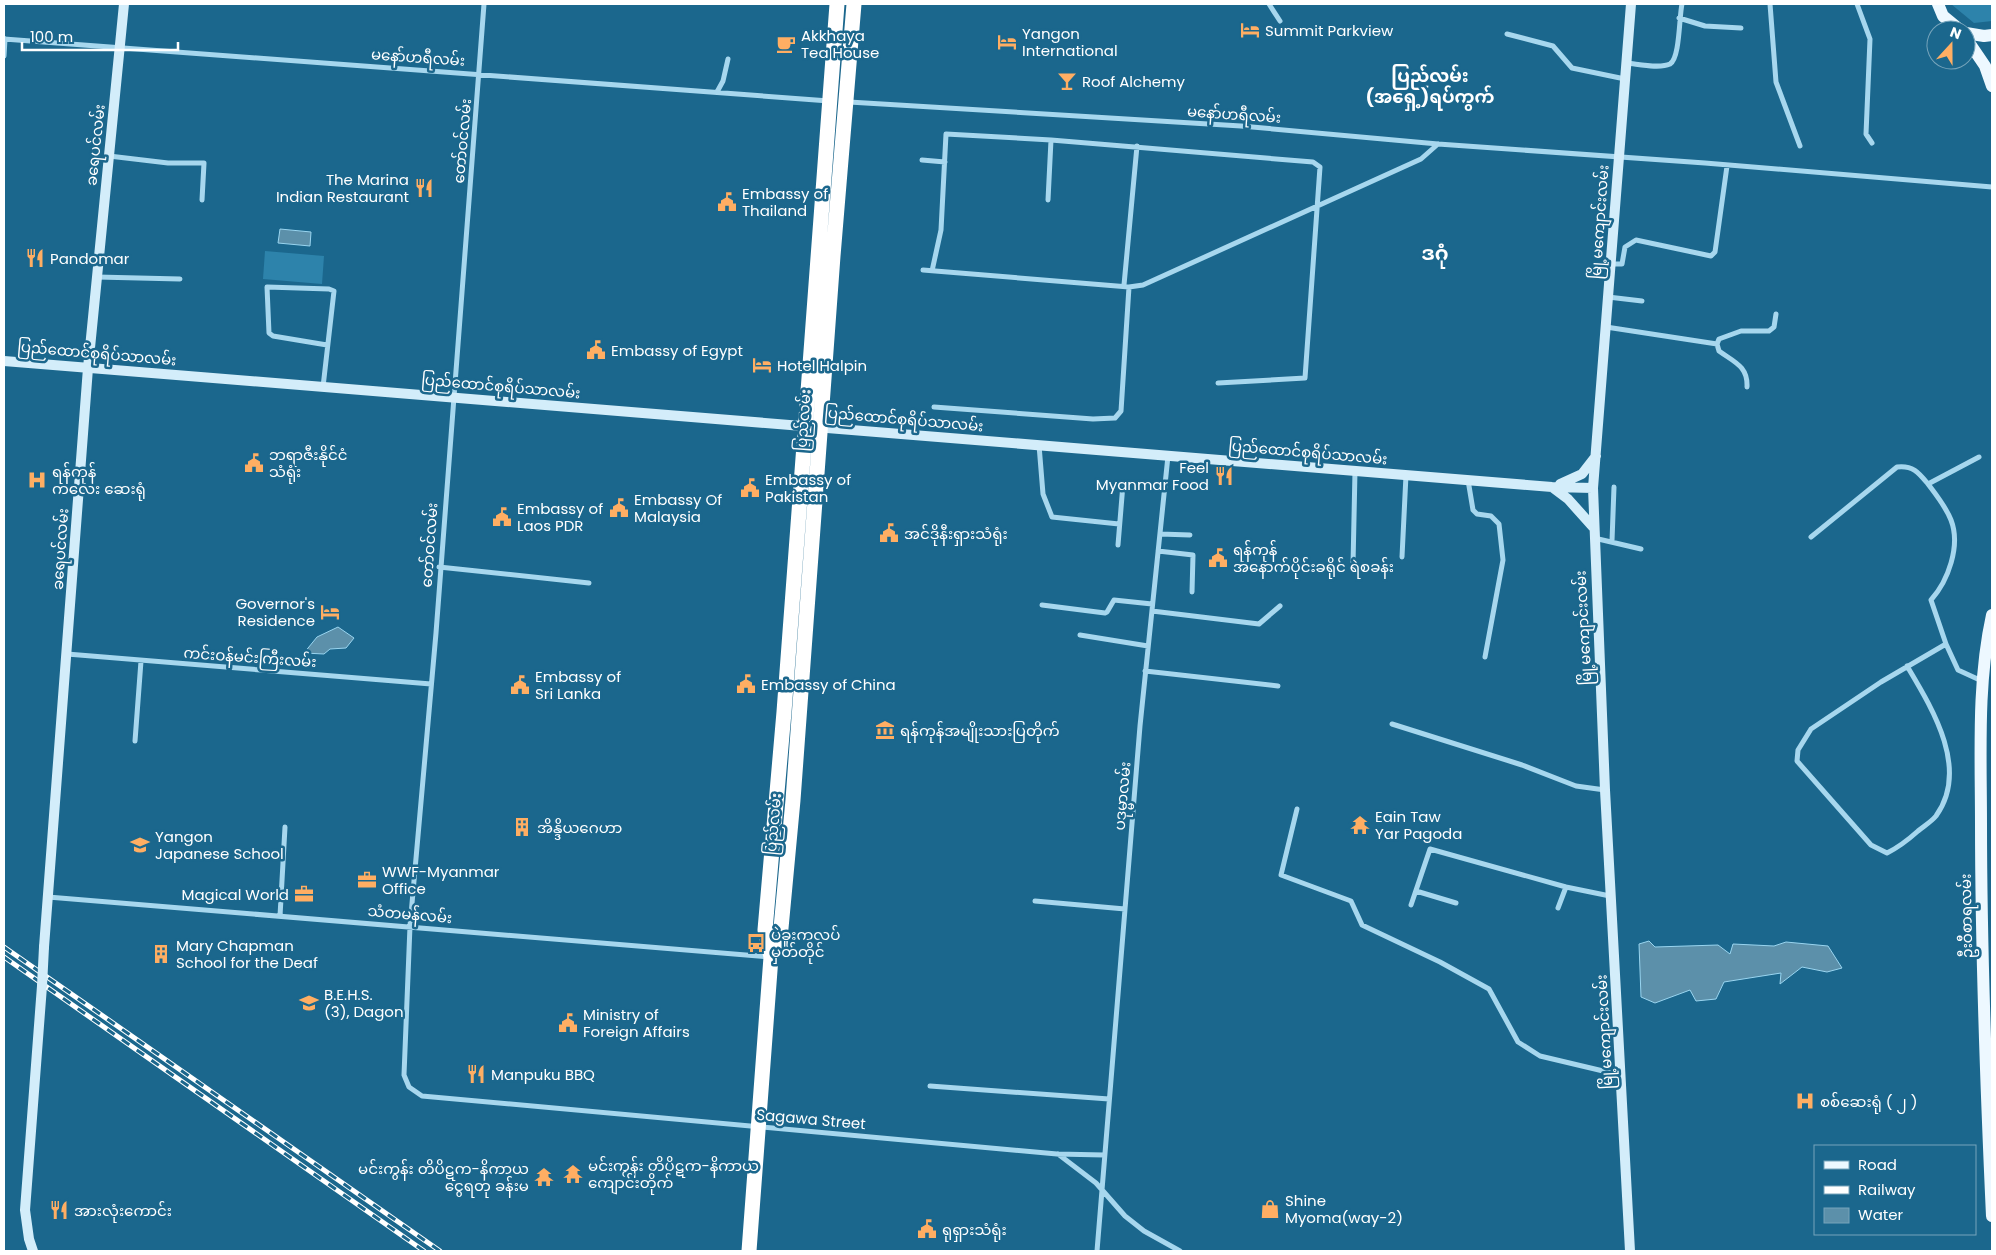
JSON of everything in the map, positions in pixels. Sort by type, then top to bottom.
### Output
[{"type":"highway","name":"ပြည်လမ်း","points":[[771,957],[765,930],[783,722],[837,4]]},
{"type":"highway","name":"ပြည်လမ်း","points":[[749,1251],[771,957],[781,928],[782,918],[854,4]]},
{"type":"main road","points":[[1929,4],[1948,20]]},
{"type":"main road","points":[[1938,4],[1943,16]]},
{"type":"main road","points":[[1976,35],[1992,35]]},
{"type":"main road","points":[[1976,53],[1985,66],[1992,86]]},
{"type":"main road","name":"ဦးဝီစာရလမ်း","points":[[1992,615],[1986,677],[1992,1216]]},
{"type":"street","name":"ခရေပင်လမ်း","points":[[33,1251],[29,1239],[25,1210],[44,947],[88,368],[124,4]]},
{"type":"street","name":"တော်ဝင်လမ်း","points":[[409,1087],[404,1075],[410,926],[480,74],[484,4]]},
{"type":"street","points":[[1270,4],[1280,21]]},
{"type":"street","points":[[1625,4],[1630,18]]},
{"type":"street","name":"မြို့မကျောင်းလမ်း","points":[[1630,1251],[1605,790],[1593,527],[1593,488],[1631,4]]},
{"type":"street","points":[[1627,63],[1670,64],[1677,56],[1679,18],[1682,4]]},
{"type":"street","points":[[1770,4],[1776,82],[1800,146]]},
{"type":"street","points":[[1857,4],[1870,39],[1866,134],[1872,143]]},
{"type":"street","points":[[1679,18],[1705,26],[1741,28]]},
{"type":"street","points":[[1507,34],[1553,46],[1572,68],[1625,79]]},
{"type":"street","name":"မနော်ဟရီလမ်း","points":[[4,39],[830,101]]},
{"type":"street","points":[[4,39],[4,56]]},
{"type":"street","points":[[717,92],[723,81],[728,59]]},
{"type":"street","name":"မနော်ဟရီလမ်း","points":[[846,102],[1241,126],[1438,144],[1992,187]]},
{"type":"street","points":[[932,270],[941,230],[946,134],[1137,146],[1318,164],[1320,166],[1318,205],[1305,378],[1218,383]]},
{"type":"street","points":[[1048,200],[1051,140]]},
{"type":"street","points":[[923,270],[1126,286],[1143,285],[1421,159],[1438,144]]},
{"type":"street","points":[[934,407],[1093,419],[1114,418],[1121,411],[1126,286],[1137,146]]},
{"type":"street","points":[[109,156],[168,163],[204,163],[202,200]]},
{"type":"street","points":[[922,160],[945,162]]},
{"type":"street","points":[[1611,264],[1622,264],[1626,246],[1636,240],[1711,256],[1715,252],[1727,166]]},
{"type":"street","points":[[97,277],[180,279]]},
{"type":"street","points":[[323,387],[334,291],[328,288],[267,287],[269,333],[273,336],[327,345]]},
{"type":"street","points":[[1608,297],[1642,301]]},
{"type":"street","points":[[1748,387],[1746,371],[1740,364],[1719,351],[1717,344],[1719,339],[1741,331],[1772,330],[1776,314]]},
{"type":"street","points":[[1606,327],[1717,344]]},
{"type":"street","name":"ပြည်ထောင်စုရိပ်သာလမ်း","points":[[4,361],[1552,487],[1593,488]]},
{"type":"street","points":[[1039,445],[1043,494],[1052,517],[1119,524]]},
{"type":"street","name":"ပဒုမ္မာလမ်း","points":[[1097,1251],[1145,671],[1168,456]]},
{"type":"street","points":[[1593,527],[1568,499],[1552,487],[1582,474],[1596,456]]},
{"type":"street","points":[[1928,484],[1979,457]]},
{"type":"street","points":[[1811,537],[1897,467],[1905,466],[1918,471],[1944,505],[1952,522],[1954,540],[1947,578],[1931,600],[1946,644],[1958,670],[1986,677]]},
{"type":"street","points":[[1353,565],[1355,471]]},
{"type":"street","points":[[1402,557],[1406,475]]},
{"type":"street","points":[[1468,480],[1473,510],[1477,514],[1491,516],[1499,524],[1500,533],[1502,560],[1485,657]]},
{"type":"street","points":[[1118,545],[1123,484]]},
{"type":"street","points":[[1612,541],[1614,487]]},
{"type":"street","points":[[1160,534],[1190,535]]},
{"type":"street","points":[[1594,538],[1641,549]]},
{"type":"street","points":[[1158,550],[1193,555],[1192,592]]},
{"type":"street","points":[[439,567],[589,582]]},
{"type":"street","points":[[1042,605],[1105,613],[1108,612],[1114,600],[1152,604]]},
{"type":"street","points":[[1152,611],[1259,624],[1280,606]]},
{"type":"street","points":[[1080,635],[1148,646]]},
{"type":"street","points":[[1907,666],[1926,698],[1946,747],[1950,780],[1943,802],[1935,817],[1900,847],[1887,853],[1871,845],[1797,761],[1798,750],[1811,729],[1907,666],[1946,644]]},
{"type":"street","name":"ကင်းဝန်မင်းကြီးလမ်း","points":[[67,654],[431,684]]},
{"type":"street","points":[[135,741],[141,661]]},
{"type":"street","points":[[1145,671],[1278,686]]},
{"type":"street","points":[[1392,724],[1522,765],[1576,786],[1605,790]]},
{"type":"street","points":[[1297,809],[1281,875],[1326,894],[1351,901],[1362,925],[1440,962],[1489,989],[1518,1042],[1528,1050],[1540,1056],[1621,1075]]},
{"type":"street","points":[[280,916],[285,827]]},
{"type":"street","points":[[1411,905],[1430,849],[1566,887],[1611,896]]},
{"type":"street","points":[[1558,908],[1566,887]]},
{"type":"street","points":[[1416,891],[1456,903]]},
{"type":"street","name":"သံတမန်လမ်း","points":[[48,896],[771,957]]},
{"type":"street","points":[[1035,901],[1125,909]]},
{"type":"street","points":[[930,1086],[1109,1099]]},
{"type":"street","name":"Sagawa Street","points":[[409,1087],[422,1096],[1057,1154],[1104,1156]]},
{"type":"street","points":[[1057,1154],[1101,1188],[1125,1216],[1144,1232],[1180,1251]]},
{"type":"shaded area","points":[[1951,4],[1992,4],[1992,21],[1976,23],[1976,20],[1970,20]]},
{"type":"shaded area","points":[[265,251],[324,256],[322,284],[263,279]]},
{"type":"water","points":[[280,229],[311,232],[310,246],[278,243]]},
{"type":"water","points":[[338,627],[354,638],[346,648],[330,649],[324,654],[304,653],[317,637]]},
{"type":"water","points":[[1649,941],[1655,947],[1718,945],[1730,954],[1733,944],[1774,946],[1786,942],[1828,946],[1842,968],[1827,972],[1802,967],[1780,984],[1781,973],[1724,982],[1716,999],[1696,1001],[1690,990],[1655,1003],[1641,997],[1639,944]]},
{"type":"railway","points":[[4,947],[440,1251]]},
{"type":"railway","points":[[4,957],[424,1251]]},
{"type":"place","name":"Summit Parkview","points":[[1250,30]]},
{"type":"place","name":"Yangon International","points":[[1007,42]]},
{"type":"place","name":"Akkhaya Tea House","points":[[786,44]]},
{"type":"place","name":"Roof Alchemy","points":[[1067,81]]},
{"type":"place","name":"The Marina Indian Restaurant","points":[[424,188]]},
{"type":"place","name":"Embassy of Thailand","points":[[727,202]]},
{"type":"place","name":"Pandomar","points":[[35,258]]},
{"type":"place","name":"Embassy of Egypt","points":[[596,350]]},
{"type":"place","name":"Hotel Halpin","points":[[762,365]]},
{"type":"place","name":"ဘရာဇီးနိုင်ငံ သံရုံး","points":[[254,463]]},
{"type":"place","name":"Feel Myanmar Food","points":[[1224,476]]},
{"type":"place","name":"ရန်ကုန် ကလေး ဆေးရုံ","points":[[37,480]]},
{"type":"place","name":"Embassy of Pakistan","points":[[750,488]]},
{"type":"place","name":"Embassy Of Malaysia","points":[[619,508]]},
{"type":"place","name":"Embassy of Laos PDR","points":[[502,517]]},
{"type":"place","name":"အင်ဒိုနီးရှားသံရုံး","points":[[889,533]]},
{"type":"place","name":"ရန်ကုန် အနောက်ပိုင်းခရိုင် ရဲစခန်း","points":[[1218,558]]},
{"type":"place","name":"Governor's Residence","points":[[330,612]]},
{"type":"place","name":"Embassy of China","points":[[746,684]]},
{"type":"place","name":"Embassy of Sri Lanka","points":[[520,685]]},
{"type":"place","name":"ရန်ကုန်အမျိုးသားပြတိုက်","points":[[885,730]]},
{"type":"place","name":"Eain Taw Yar Pagoda","points":[[1360,825]]},
{"type":"place","name":"အိန္ဒိယဂေဟာ","points":[[522,827]]},
{"type":"place","name":"Yangon Japanese School","points":[[140,845]]},
{"type":"place","name":"WWF-Myanmar Office","points":[[367,880]]},
{"type":"place","name":"Magical World","points":[[304,894]]},
{"type":"place","name":"ပဲခူးကလပ် မှတ်တိုင်","points":[[756,943]]},
{"type":"place","name":"Mary Chapman School for the Deaf","points":[[161,954]]},
{"type":"place","name":"B.E.H.S. (3), Dagon","points":[[309,1003]]},
{"type":"place","name":"Ministry of Foreign Affairs","points":[[568,1023]]},
{"type":"place","name":"Manpuku BBQ","points":[[476,1074]]},
{"type":"place","name":"စစ်ဆေးရုံ ( ၂ )","points":[[1805,1101]]},
{"type":"place","name":"မင်းကွန်း တိပိဋက-နိကာယ ကျောင်းတိုက်","points":[[573,1174]]},
{"type":"place","name":"မင်းကွန်း တိပိဋက-နိကာယ ငွေရတု ခန်းမ","points":[[544,1177]]},
{"type":"place","name":"Shine Myoma(way-2)","points":[[1270,1209]]},
{"type":"place","name":"အားလုံးကောင်း","points":[[59,1210]]},
{"type":"place","name":"ရုရှားသံရုံး","points":[[927,1229]]},
{"type":"district","name":"ပြည်လမ်း (အရှေ့)ရပ်ကွက်","points":[[1430,85]]},
{"type":"district","name":"ဒဂုံ","points":[[1435,253]]}]
